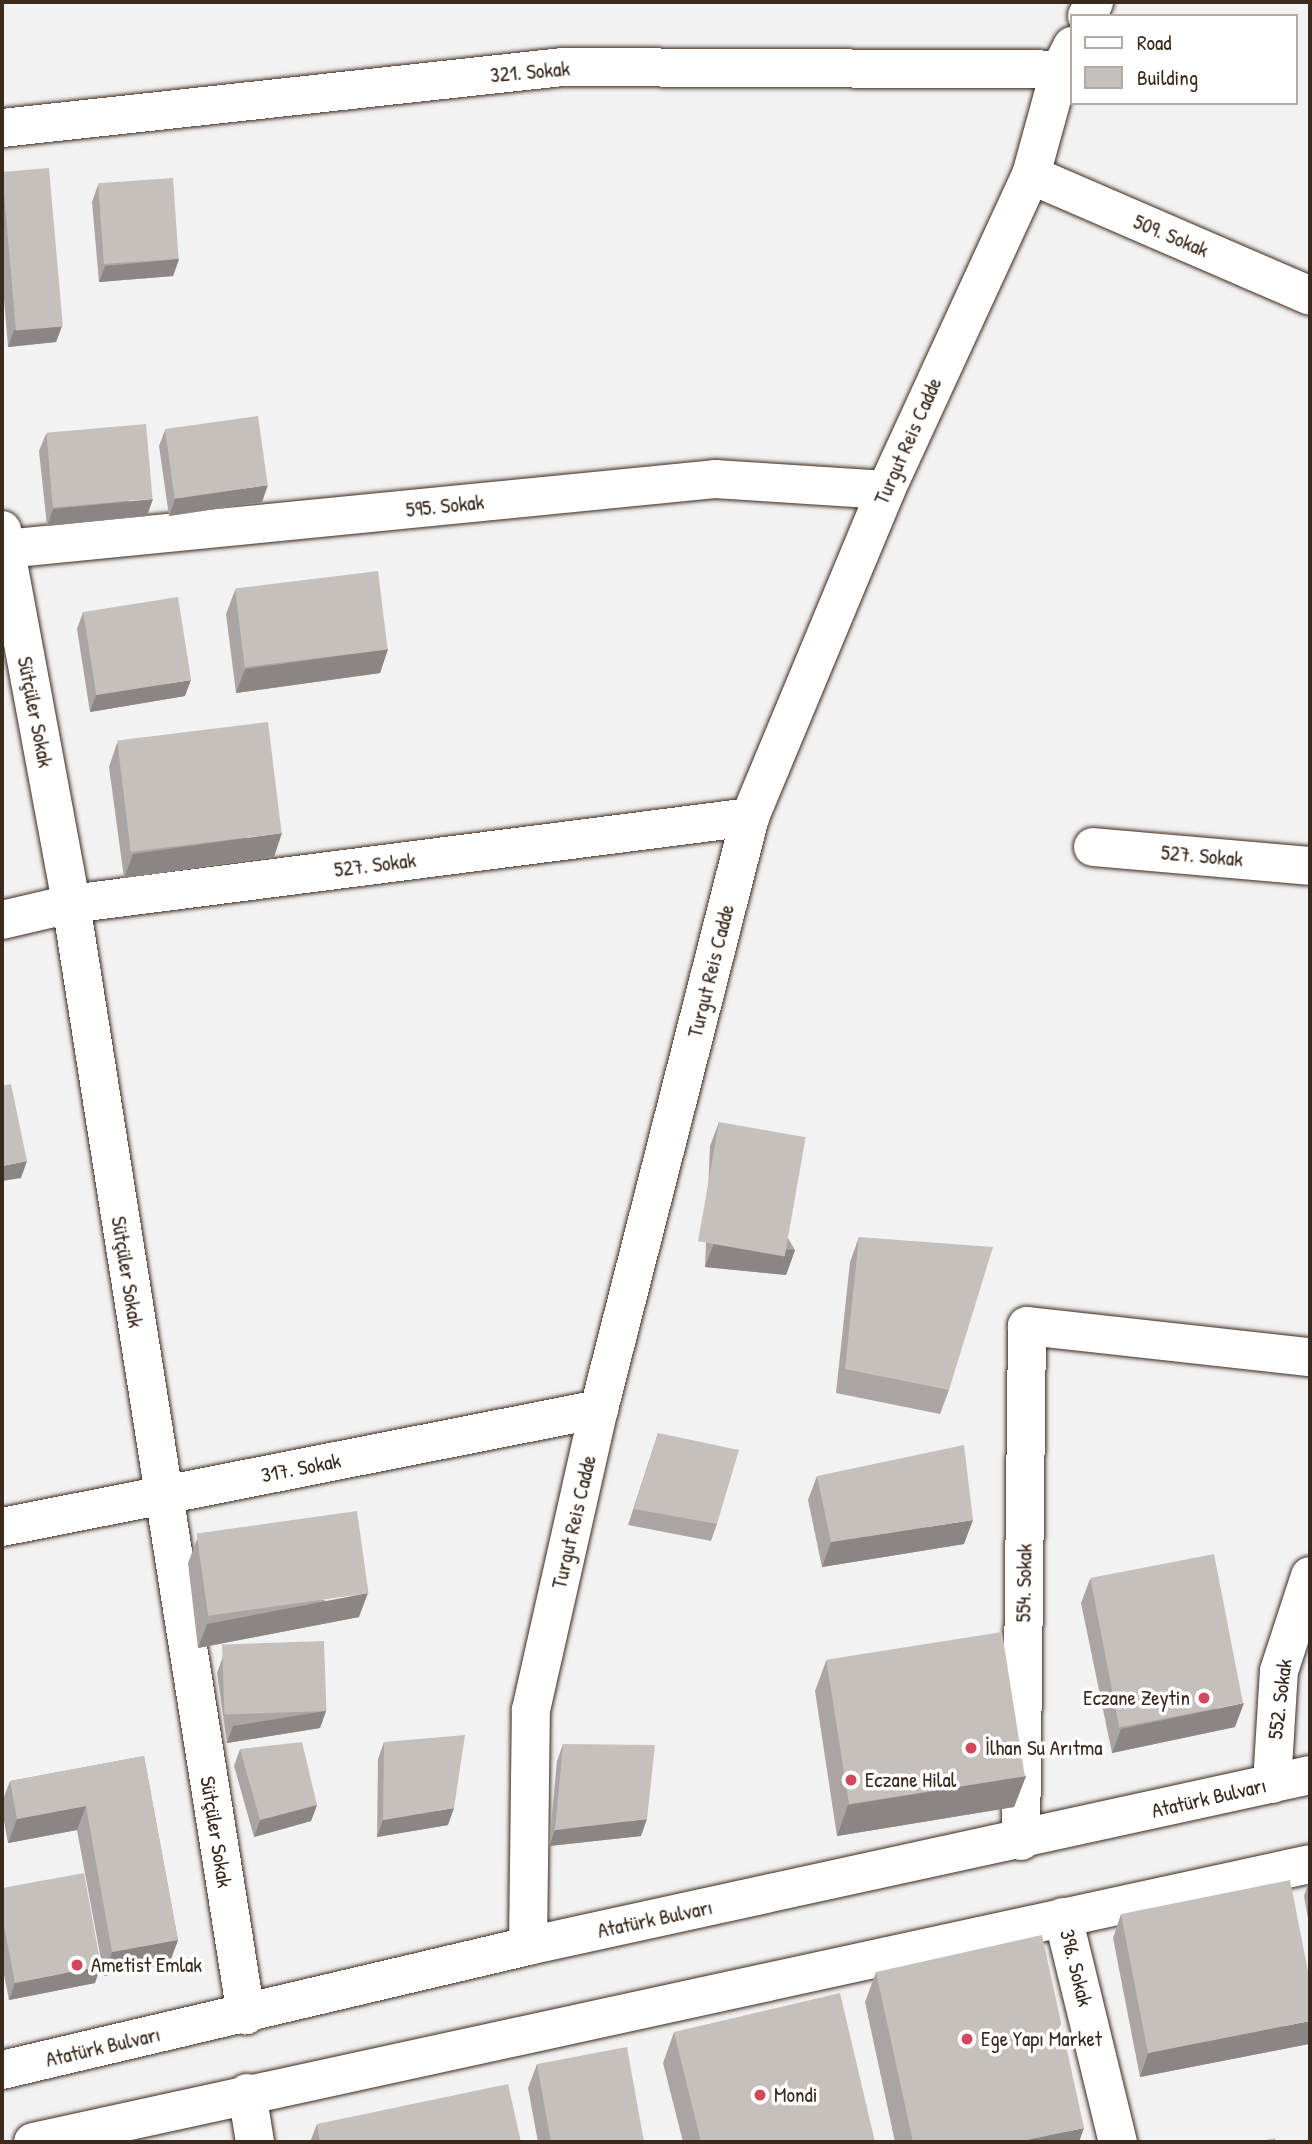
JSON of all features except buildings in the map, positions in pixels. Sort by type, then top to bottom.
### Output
[{"type":"street","name":"321. Sokak","points":[[2,128],[563,67],[1066,58]]},
{"type":"street","name":"Turgut Reis Cadde","points":[[527,1946],[531,1710],[599,1409],[750,817],[886,489],[1031,175],[1066,58]]},
{"type":"street","name":"509. Sokak","points":[[1031,175],[1310,296]]},
{"type":"street","name":"595. Sokak","points":[[3,540],[715,479],[886,489]]},
{"type":"street","name":"Sütçüler Sokak","points":[[3,540],[71,904],[161,1496],[246,2015]]},
{"type":"street","name":"527. Sokak","points":[[2,920],[71,904],[750,817]]},
{"type":"street","name":"527. Sokak","points":[[1093,846],[1310,866]]},
{"type":"street","name":"554. Sokak","points":[[1021,1841],[1027,1326],[1310,1357]]},
{"type":"street","name":"317. Sokak","points":[[2,1527],[599,1409]]},
{"type":"street","name":"552. Sokak","points":[[1272,1784],[1279,1671],[1310,1576]]},
{"type":"street","name":"Atatürk Bulvarı","points":[[2,2070],[246,2015],[527,1946],[1021,1841],[1310,1775]]},
{"type":"street","points":[[33,2142],[247,2093],[1310,1864]]},
{"type":"street","name":"396. Sokak","points":[[1063,1917],[1118,2142]]},
{"type":"street","points":[[247,2093],[255,2142]]},
{"type":"place","name":"Eczane Zeytin","points":[[1204,1698]]},
{"type":"place","name":"İlhan Su Arıtma","points":[[971,1748]]},
{"type":"place","name":"Eczane Hilal","points":[[851,1780]]},
{"type":"place","name":"Ametist Emlak","points":[[77,1965]]},
{"type":"place","name":"Ege Yapı Market","points":[[967,2039]]},
{"type":"place","name":"Mondi","points":[[760,2095]]}]
